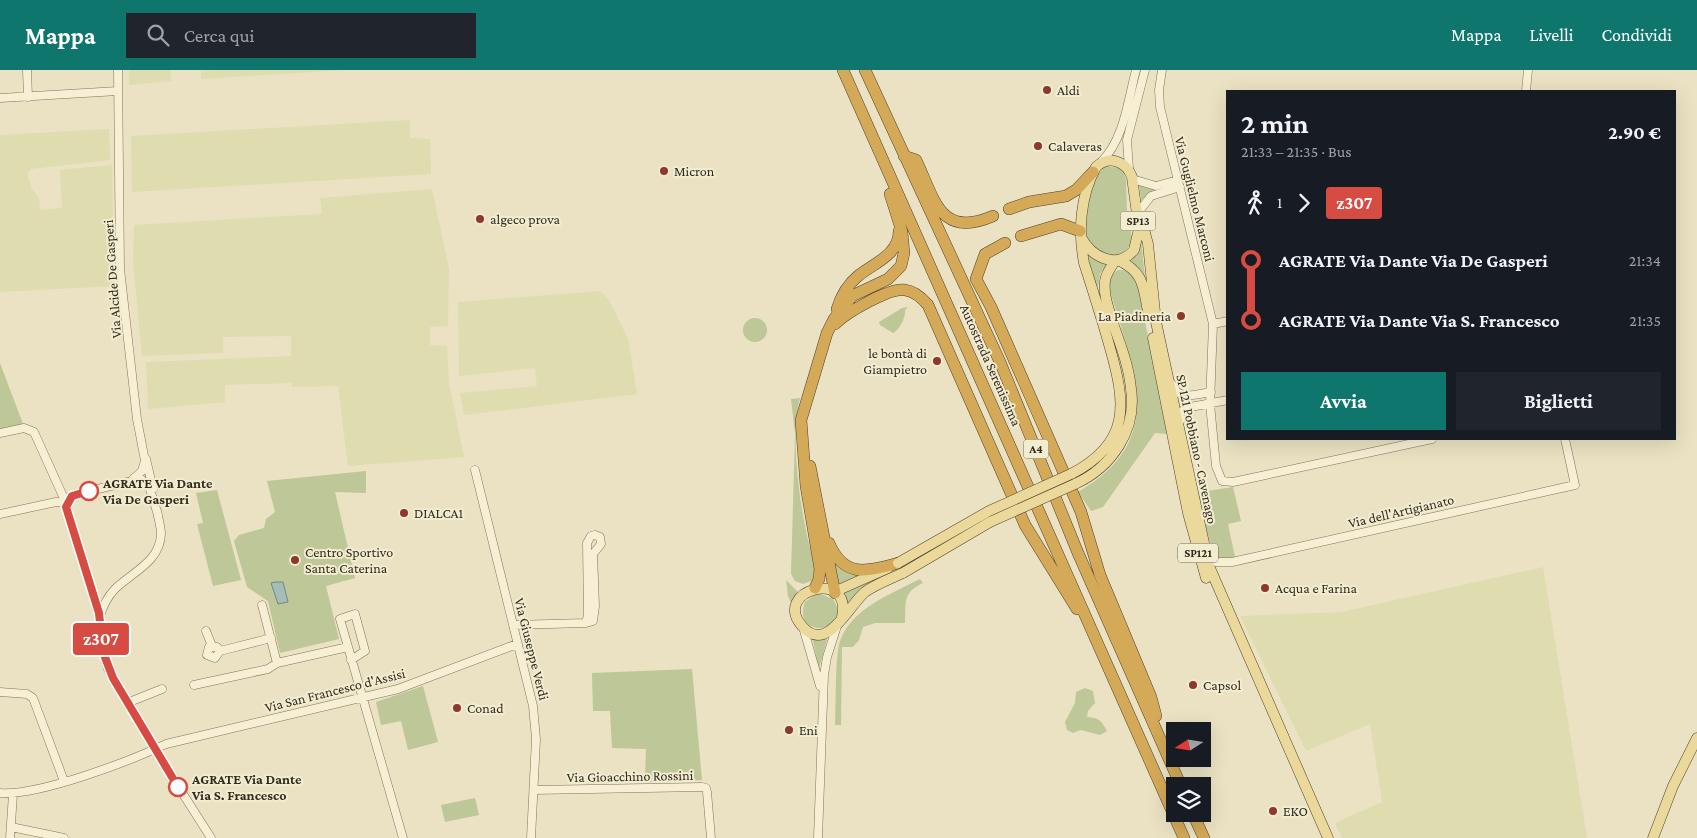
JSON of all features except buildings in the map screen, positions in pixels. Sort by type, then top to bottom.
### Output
[{"type":"highway","points":[[834,319],[852,296],[888,279],[898,270],[904,253],[898,214],[841,70]]},
{"type":"highway","name":"Autostrada Serenissima","points":[[841,70],[1099,644],[1184,838]]},
{"type":"highway","name":"Autostrada Serenissima","points":[[865,70],[1000,362],[1078,553],[1177,777]]},
{"type":"highway","points":[[904,156],[916,160],[936,202],[948,219],[959,223],[971,224],[993,216]]},
{"type":"highway","points":[[1009,209],[1029,202],[1066,196],[1076,190],[1095,169]]},
{"type":"highway","points":[[814,588],[819,579],[820,569],[810,519],[801,428],[808,394],[827,333],[846,289],[897,244],[898,214]]},
{"type":"highway","points":[[1020,236],[1061,224],[1081,234]]},
{"type":"highway","points":[[1005,243],[985,254],[976,279],[991,307],[1082,512],[1100,575],[1151,697],[1163,744]]},
{"type":"highway","points":[[827,333],[846,315],[895,291],[909,291],[925,301],[931,309],[1026,525],[1099,644]]},
{"type":"highway","points":[[801,428],[834,593]]},
{"type":"highway","points":[[821,524],[833,551],[845,567],[860,570],[900,568]]},
{"type":"highway","points":[[1197,822],[1204,838]]},
{"type":"main road","points":[[1073,479],[1106,447],[1118,424],[1122,402],[1117,374],[1084,263],[1081,234],[1083,207],[1095,169],[1105,162],[1116,161],[1130,174]]},
{"type":"main road","name":"SP13","points":[[1117,260],[1127,257],[1134,250],[1138,237],[1138,219],[1130,174]]},
{"type":"main road","name":"SP 121 Pobbiano - Cavenago","points":[[1138,219],[1148,244],[1155,314],[1166,365],[1180,407],[1181,439],[1209,566],[1328,838]]},
{"type":"main road","name":"SP 121 Pobbiano - Cavenago","points":[[1081,234],[1096,256],[1104,260],[1117,260],[1133,268],[1140,277],[1188,513],[1201,564],[1321,838]]},
{"type":"main road","points":[[840,622],[842,605],[834,593],[825,588],[814,588],[804,594],[797,605],[797,615],[802,626],[810,632],[820,634],[830,632],[840,622],[865,592],[993,508],[1095,472],[1114,454],[1124,438],[1132,412],[1132,391],[1128,371],[1105,291],[1106,276],[1117,260]]},
{"type":"main road","points":[[1154,343],[1158,350],[1168,398],[1180,407]]},
{"type":"main road","points":[[834,593],[900,568]]},
{"type":"main road","points":[[1653,838],[1673,786],[1697,738]]},
{"type":"street","points":[[27,70],[28,97]]},
{"type":"street","name":"Via Alcide De Gasperi","points":[[118,70],[120,269],[137,419],[144,453],[144,469],[133,480]]},
{"type":"street","points":[[1095,169],[1111,153],[1117,139],[1136,70]]},
{"type":"street","name":"SP13","points":[[1130,174],[1126,144],[1145,70]]},
{"type":"street","name":"Via Guglielmo Marconi","points":[[1162,70],[1159,90],[1160,104],[1213,324],[1210,404],[1216,466],[1222,481],[1233,482],[1427,440]]},
{"type":"street","points":[[1526,90],[1528,70]]},
{"type":"street","points":[[0,98],[118,91]]},
{"type":"street","points":[[1130,174],[1156,186],[1179,184]]},
{"type":"street","points":[[1138,219],[1151,196],[1179,184]]},
{"type":"street","points":[[1213,324],[1226,321]]},
{"type":"street","points":[[1166,365],[1173,388],[1178,393],[1185,396],[1211,392]]},
{"type":"street","points":[[1180,407],[1226,400]]},
{"type":"street","points":[[0,434],[24,428],[34,432],[66,503],[67,515],[100,618],[105,661],[155,750],[211,838]]},
{"type":"street","name":"Via dell'Artigianato","points":[[1232,562],[1575,485],[1565,440]]},
{"type":"street","points":[[100,618],[108,599],[116,588],[145,565],[154,554],[160,537],[158,515],[144,453]]},
{"type":"street","name":"Via Giuseppe Verdi","points":[[475,470],[534,716],[532,838]]},
{"type":"street","points":[[66,503],[73,495],[141,479],[148,484],[158,515]]},
{"type":"street","points":[[0,514],[56,502],[66,503]]},
{"type":"street","points":[[1196,511],[1212,558],[1218,563],[1232,562]]},
{"type":"street","points":[[513,625],[586,623],[593,621],[595,606],[593,554],[601,544],[600,537],[595,535],[588,538],[587,543],[588,615],[586,623]]},
{"type":"street","points":[[1224,604],[1217,572],[1220,568],[1232,562]]},
{"type":"street","points":[[91,585],[99,597],[108,599]]},
{"type":"street","points":[[262,605],[277,663]]},
{"type":"street","points":[[351,660],[365,651],[354,614],[340,619],[351,660],[403,838]]},
{"type":"street","points":[[818,838],[822,696],[827,657],[840,622]]},
{"type":"street","points":[[802,626],[822,696]]},
{"type":"street","points":[[206,631],[212,646]]},
{"type":"street","points":[[212,646],[206,652],[206,655],[210,658],[215,658],[220,651],[271,638]]},
{"type":"street","name":"Via San Francesco d'Assisi","points":[[0,794],[12,794],[64,781],[155,750],[166,744],[398,689],[517,644]]},
{"type":"street","points":[[212,646],[217,647],[220,651]]},
{"type":"street","points":[[194,685],[268,669],[277,663],[348,647]]},
{"type":"street","points":[[127,703],[162,689]]},
{"type":"street","points":[[0,692],[27,694],[33,698],[64,781]]},
{"type":"street","name":"Via Gioacchino Rossini","points":[[534,790],[706,788],[711,838]]},
{"type":"street","points":[[10,838],[12,794]]},
{"type":"street","points":[[812,838],[819,814]]},
{"type":"street","points":[[11,827],[64,838]]},
{"type":"shaded area","points":[[129,70],[170,70],[171,81],[129,85]]},
{"type":"shaded area","points":[[345,70],[201,79],[201,71]]},
{"type":"shaded area","points":[[410,120],[410,138],[430,139],[431,174],[132,192],[131,136]]},
{"type":"shaded area","points":[[109,129],[110,160],[31,169],[27,174],[32,189],[39,198],[40,210],[62,208],[60,170],[112,165],[114,286],[0,292],[0,135]]},
{"type":"shaded area","points":[[432,189],[449,269],[448,326],[430,327],[430,345],[447,346],[449,384],[464,457],[348,466],[338,386],[292,387],[292,383],[225,385],[225,402],[148,409],[146,362],[291,356],[291,336],[223,337],[223,353],[142,356],[133,261],[134,225],[322,214],[320,198]]},
{"type":"shaded area","points":[[600,291],[609,300],[628,339],[637,394],[464,415],[460,393],[537,386],[535,368],[459,376],[458,302]]},
{"type":"shaded area","points":[[1543,567],[1587,838],[1342,838],[1335,823],[1382,802],[1370,724],[1306,751],[1240,616],[1341,612]]},
{"type":"green space","points":[[1106,166],[1119,168],[1126,180],[1127,213],[1132,238],[1130,246],[1118,256],[1108,255],[1093,247],[1087,239],[1084,227],[1092,186],[1096,177]]},
{"type":"green space","points":[[1139,184],[1154,190],[1141,200]]},
{"type":"green space","points":[[1141,239],[1145,279],[1138,267],[1128,261],[1136,254]]},
{"type":"green space","points":[[1088,254],[1107,264],[1100,274],[1098,286],[1095,287],[1086,255]]},
{"type":"green space","points":[[1118,270],[1126,271],[1130,274],[1139,291],[1167,434],[1155,433],[1103,507],[1091,511],[1078,492],[1107,471],[1125,449],[1135,425],[1137,400],[1134,374],[1109,287],[1111,277]]},
{"type":"green space","points":[[908,307],[905,310],[902,323],[893,333],[880,325],[879,322],[902,308]]},
{"type":"green space","points":[[755,318],[764,321],[767,330],[764,339],[755,342],[746,339],[743,330],[746,321]]},
{"type":"green space","points":[[0,363],[23,424],[0,430]]},
{"type":"green space","points":[[800,398],[796,430],[797,468],[805,524],[814,566],[811,581],[803,584],[795,581],[791,574],[795,434],[791,399]]},
{"type":"green space","name":"Centro Sportivo Santa Caterina","points":[[366,471],[366,493],[335,492],[355,578],[326,586],[339,639],[280,653],[268,601],[247,587],[234,541],[239,535],[264,528],[266,519],[275,512],[267,481]]},
{"type":"green space","points":[[1233,487],[1241,521],[1228,524],[1235,557],[1219,560],[1213,554],[1198,496],[1201,492]]},
{"type":"green space","points":[[217,490],[241,580],[213,586],[197,524],[203,523],[196,493]]},
{"type":"green space","points":[[831,558],[846,571],[865,575],[838,587]]},
{"type":"green space","points":[[920,579],[923,583],[911,591],[906,599],[905,623],[875,623],[863,627],[859,640],[853,647],[842,647],[841,725],[835,725],[838,648],[846,629],[853,620],[874,603]]},
{"type":"green space","points":[[786,580],[799,593],[792,605],[788,596]]},
{"type":"green space","points":[[872,580],[847,604],[842,593]]},
{"type":"green space","points":[[818,593],[833,599],[838,610],[836,619],[830,625],[822,628],[814,627],[807,623],[803,614],[805,602]]},
{"type":"green space","points":[[813,638],[827,639],[819,669],[813,641]]},
{"type":"green space","points":[[692,669],[702,780],[645,782],[646,749],[612,748],[610,711],[593,711],[592,673]]},
{"type":"green space","points":[[423,686],[438,742],[408,750],[401,721],[381,725],[376,702]]},
{"type":"green space","points":[[1085,688],[1093,691],[1095,703],[1088,711],[1087,717],[1099,720],[1107,731],[1100,735],[1081,730],[1073,733],[1067,730],[1065,722],[1075,703],[1076,692]]},
{"type":"green space","points":[[475,798],[479,815],[445,822],[441,805]]},
{"type":"water","points":[[283,582],[288,602],[278,604],[271,583]]},
{"type":"bus line","name":"z307","points":[[89,491],[69,498],[66,507],[99,613],[101,644],[105,661],[113,678],[178,787]]},
{"type":"place","name":"Aldi","points":[[1047,90]]},
{"type":"place","name":"Calaveras","points":[[1038,146]]},
{"type":"place","name":"Micron","points":[[664,171]]},
{"type":"place","name":"algeco prova","points":[[480,219]]},
{"type":"place","name":"La Piadineria","points":[[1181,316]]},
{"type":"place","name":"le bontà di Giampietro","points":[[937,361]]},
{"type":"place","name":"AGRATE Via Dante Via De Gasperi","points":[[89,491]]},
{"type":"place","name":"DIALCA1","points":[[404,513]]},
{"type":"place","name":"Centro Sportivo Santa Caterina","points":[[295,560]]},
{"type":"place","name":"Acqua e Farina","points":[[1265,588]]},
{"type":"place","name":"Capsol","points":[[1193,685]]},
{"type":"place","name":"Conad","points":[[457,708]]},
{"type":"place","name":"Eni","points":[[789,730]]},
{"type":"place","name":"AGRATE Via Dante Via S. Francesco","points":[[178,787]]},
{"type":"place","name":"EKO","points":[[1273,811]]}]
